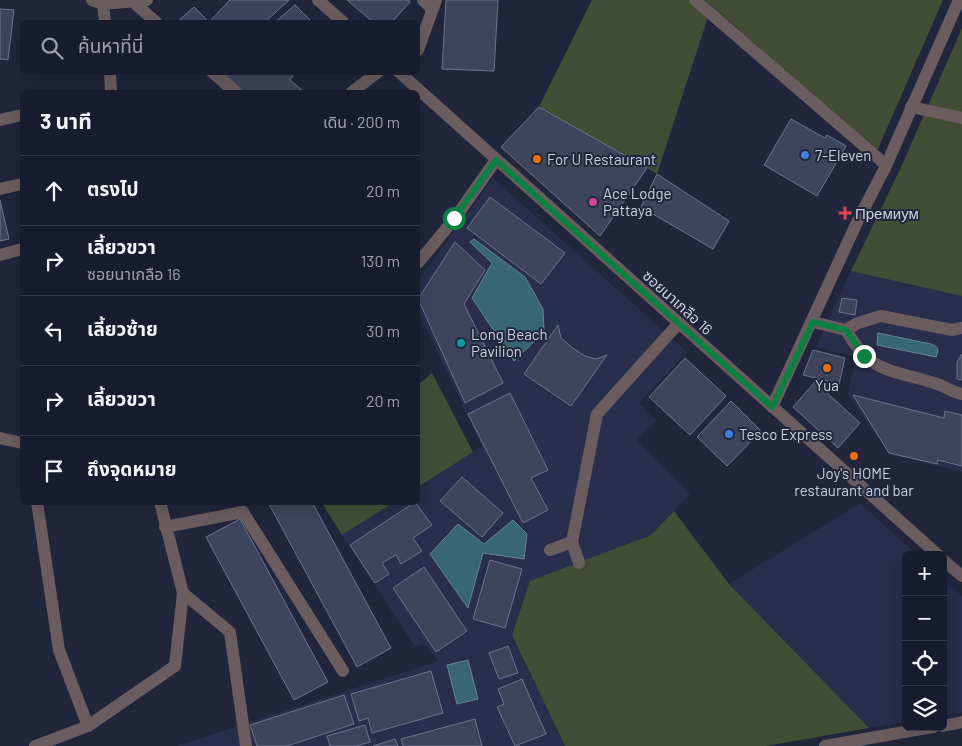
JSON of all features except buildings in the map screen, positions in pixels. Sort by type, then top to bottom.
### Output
[{"type":"street","points":[[104,20],[98,2],[147,0]]},
{"type":"street","points":[[318,0],[341,20]]},
{"type":"street","points":[[695,0],[886,165]]},
{"type":"street","points":[[772,407],[813,322],[859,218],[886,165],[959,0]]},
{"type":"street","points":[[132,2],[154,20]]},
{"type":"street","points":[[420,42],[430,3]]},
{"type":"street","points":[[110,75],[111,90]]},
{"type":"street","points":[[215,75],[232,90]]},
{"type":"street","points":[[355,90],[374,75]]},
{"type":"street","name":"ซอยนาเกลือ 16","points":[[405,75],[678,324],[934,551]]},
{"type":"street","points":[[911,107],[962,118]]},
{"type":"street","points":[[0,120],[20,115]]},
{"type":"street","points":[[420,258],[454,218],[496,160]]},
{"type":"street","points":[[0,189],[20,184]]},
{"type":"street","points":[[0,255],[20,250]]},
{"type":"street","points":[[813,322],[846,330],[858,323],[881,316],[952,330],[962,328]]},
{"type":"street","points":[[580,563],[572,542],[597,414],[678,324]]},
{"type":"street","points":[[846,330],[853,342],[872,364],[888,371],[939,384],[952,392],[962,394]]},
{"type":"street","points":[[0,438],[20,443]]},
{"type":"street","points":[[37,505],[59,650],[88,726]]},
{"type":"street","points":[[35,746],[71,740],[88,726],[175,666],[183,593],[161,505]]},
{"type":"street","points":[[165,527],[243,512],[343,671]]},
{"type":"street","points":[[550,550],[572,542]]},
{"type":"street","points":[[947,563],[962,576]]},
{"type":"street","points":[[183,593],[230,632],[246,746]]},
{"type":"street","points":[[947,725],[962,722]]},
{"type":"street","points":[[826,746],[910,731]]},
{"type":"shaded area","name":"Long Beach Pavilion","points":[[493,178],[687,352],[639,403],[656,421],[636,440],[690,494],[651,535],[531,581],[512,635],[565,746],[177,746],[438,661],[424,644],[415,647],[342,535],[390,505],[420,505],[420,486],[482,446],[420,315],[420,278]]},
{"type":"shaded area","points":[[474,239],[525,277],[543,309],[544,332],[514,361],[472,298],[492,263],[470,242]]},
{"type":"shaded area","points":[[851,271],[962,296],[962,472],[890,454],[848,396],[856,357],[816,347]]},
{"type":"shaded area","points":[[878,333],[931,344],[937,347],[936,357],[877,345]]},
{"type":"shaded area","points":[[860,503],[913,551],[902,551],[902,723],[869,728],[729,584]]},
{"type":"shaded area","points":[[513,520],[527,534],[524,559],[483,553],[468,608],[430,554],[458,524],[484,544]]},
{"type":"shaded area","points":[[947,583],[962,596],[962,712],[947,714]]},
{"type":"shaded area","points":[[468,660],[478,699],[457,704],[447,665]]},
{"type":"green space","points":[[592,0],[688,0],[708,17],[657,174],[539,107]]},
{"type":"green space","points":[[705,0],[943,0],[877,151]]},
{"type":"green space","points":[[962,28],[962,296],[851,271],[903,163]]},
{"type":"green space","points":[[432,373],[473,452],[420,486],[420,383]]},
{"type":"green space","points":[[323,505],[390,505],[342,535]]},
{"type":"green space","points":[[674,511],[729,584],[869,728],[766,746],[565,746],[512,635],[530,581],[651,535]]},
{"type":"place","name":"7-Eleven","points":[[805,155]]},
{"type":"place","name":"For U Restaurant","points":[[537,159]]},
{"type":"place","name":"Ace Lodge Pattaya","points":[[593,202]]},
{"type":"place","name":"Премиум","points":[[845,213]]},
{"type":"place","name":"Long Beach Pavilion","points":[[461,343]]},
{"type":"place","name":"Yua","points":[[827,368]]},
{"type":"place","name":"Tesco Express","points":[[729,434]]},
{"type":"place","name":"Joy's HOME restaurant and bar","points":[[854,456]]},
{"type":"route","points":[[454,218],[496,160],[772,407],[813,322],[846,330],[864,356]]}]
